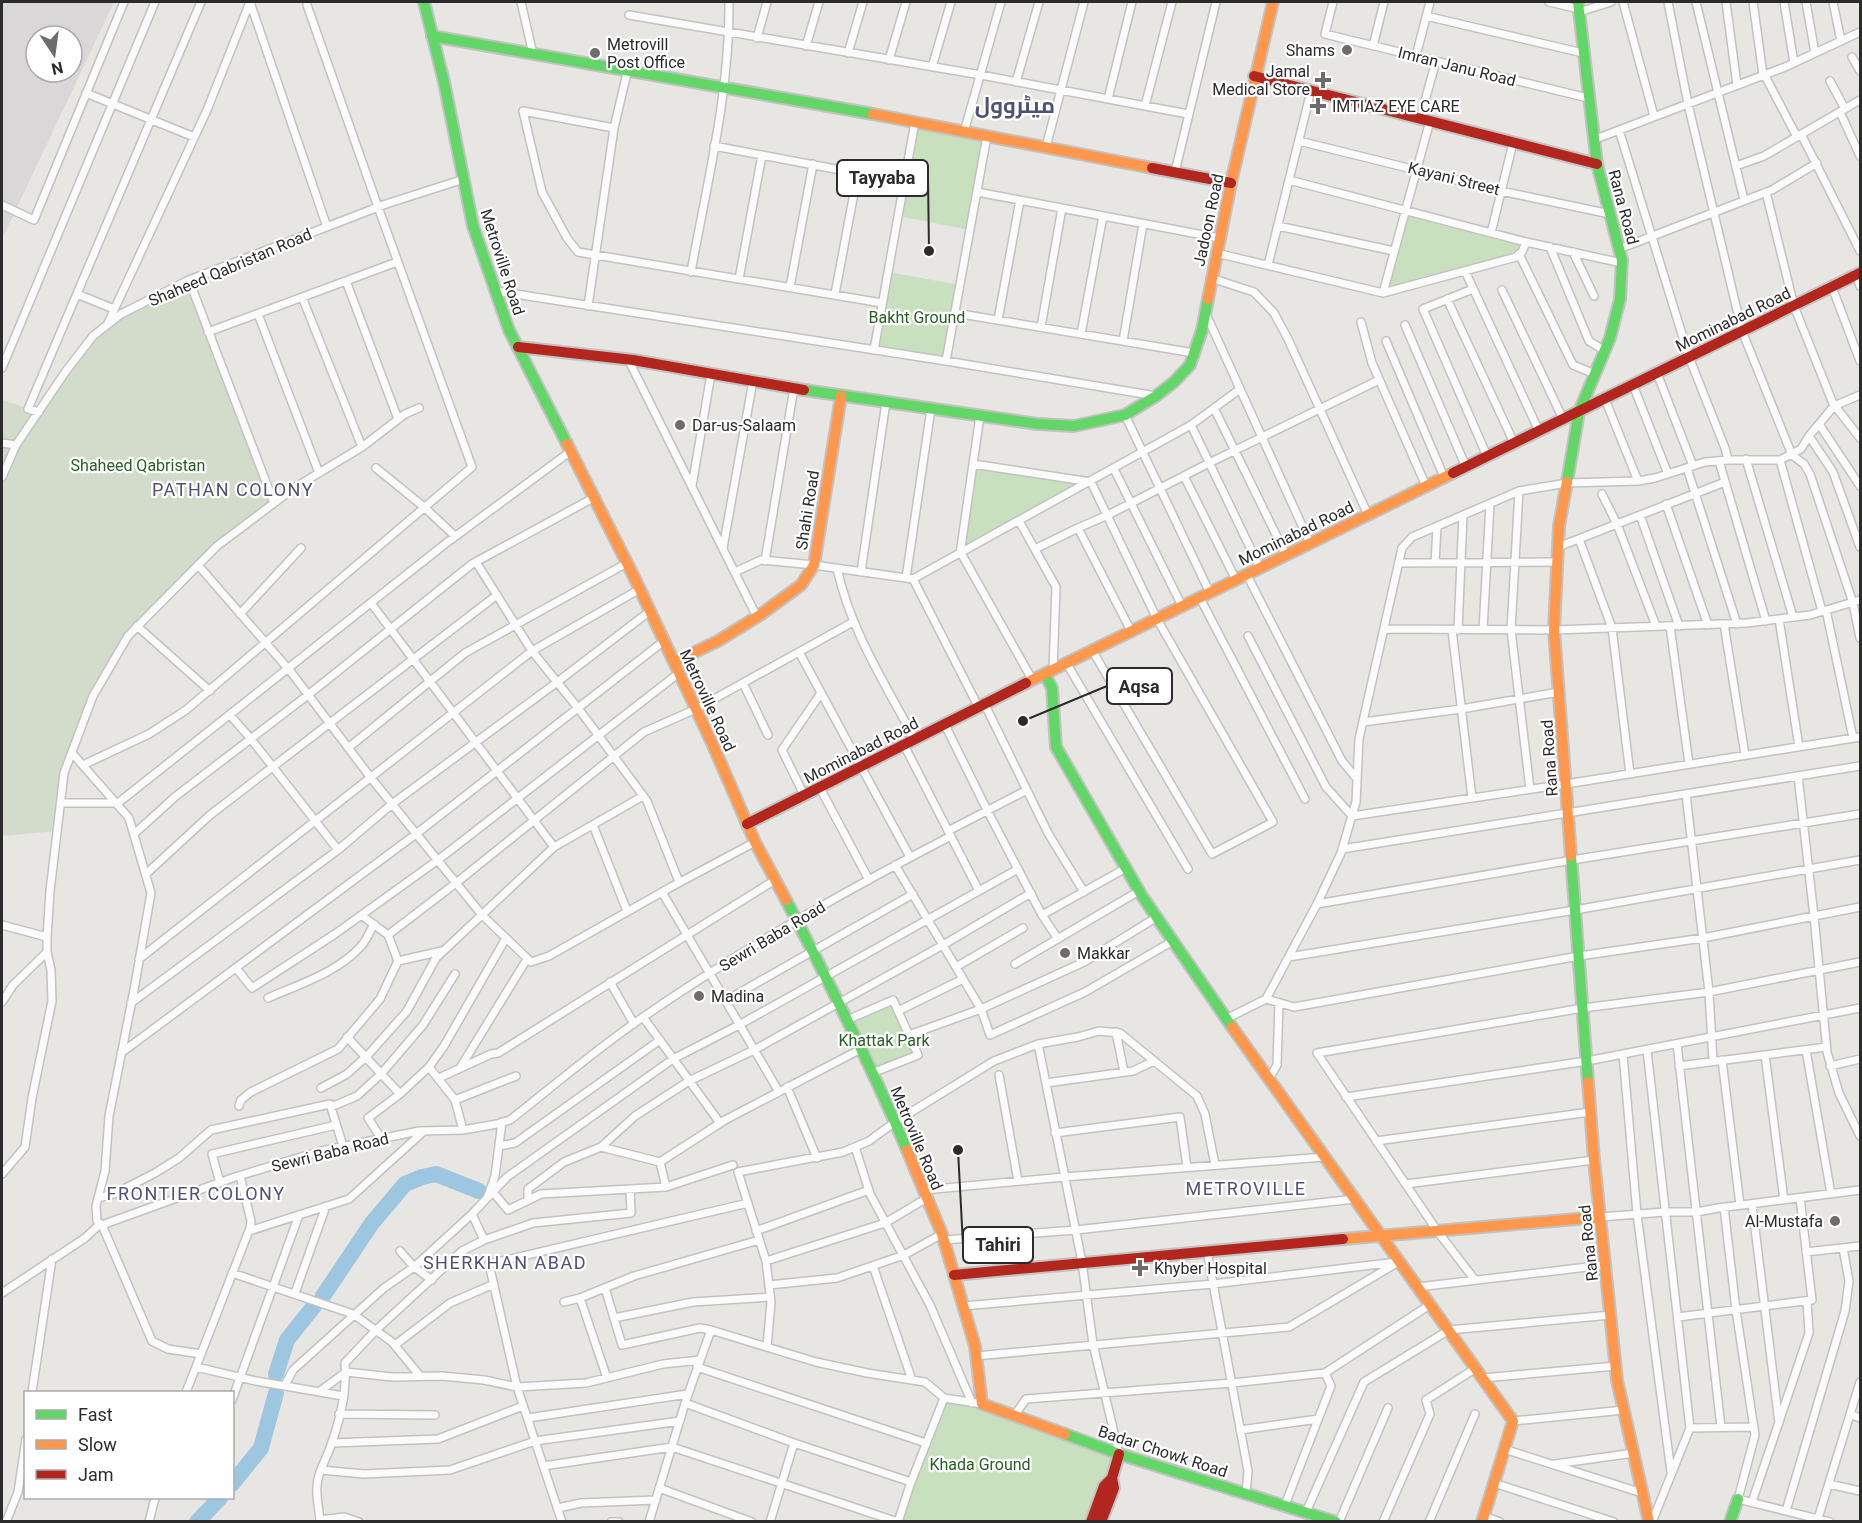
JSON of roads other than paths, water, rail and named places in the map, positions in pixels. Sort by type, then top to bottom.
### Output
[{"type":"street","points":[[2,205],[34,220],[124,2]]},
{"type":"street","points":[[2,368],[155,2]]},
{"type":"street","points":[[39,412],[28,409],[201,2]]},
{"type":"street","points":[[106,325],[207,110],[250,2]]},
{"type":"street","points":[[250,2],[327,227]]},
{"type":"street","name":"Metroville Road","points":[[424,2],[444,82],[474,226],[510,330],[627,562],[755,842],[839,1002],[895,1122],[943,1237],[975,1346],[977,1403]]},
{"type":"street","points":[[521,2],[533,54]]},
{"type":"street","points":[[691,272],[724,87],[729,2]]},
{"type":"street","points":[[756,38],[767,2]]},
{"type":"street","points":[[806,46],[819,2]]},
{"type":"street","points":[[848,53],[863,2]]},
{"type":"street","points":[[889,60],[906,2]]},
{"type":"street","points":[[932,67],[951,2]]},
{"type":"street","points":[[964,132],[1001,2]]},
{"type":"street","points":[[1016,82],[1039,2]]},
{"type":"street","points":[[1046,147],[1084,2]]},
{"type":"street","points":[[1108,99],[1132,2]]},
{"type":"street","points":[[1145,106],[1172,2]]},
{"type":"street","points":[[1174,172],[1216,2]]},
{"type":"street","name":"Jadoon Road","points":[[518,348],[628,359],[841,396],[1038,424],[1074,426],[1125,415],[1156,396],[1190,365],[1202,330],[1254,76],[1273,2]]},
{"type":"street","name":"Imran Janu Road","points":[[1333,2],[1325,34],[1588,98]]},
{"type":"street","points":[[1373,46],[1383,2]]},
{"type":"street","points":[[1416,56],[1430,2]]},
{"type":"street","points":[[1549,2],[1579,7],[1611,2]]},
{"type":"street","points":[[1623,2],[1654,116]]},
{"type":"street","points":[[1668,2],[1688,104],[1742,331],[1792,455],[1804,464],[1810,474],[1853,603],[1860,638]]},
{"type":"street","points":[[1696,2],[1744,200]]},
{"type":"street","points":[[1726,2],[1737,84]]},
{"type":"street","points":[[1754,2],[1763,75],[1817,163],[1860,251]]},
{"type":"street","points":[[1784,2],[1794,63]]},
{"type":"street","points":[[1806,2],[1815,53]]},
{"type":"street","points":[[1833,2],[1841,41]]},
{"type":"street","points":[[83,765],[149,734],[186,710],[264,641],[472,466],[308,5]]},
{"type":"street","name":"Rana Road","points":[[1579,7],[1597,164],[1622,263],[1620,299],[1610,338],[1579,411],[1559,526],[1554,630],[1590,1112],[1605,1265],[1616,1366],[1642,1493],[1650,1521]]},
{"type":"street","points":[[629,15],[981,75],[1188,114]]},
{"type":"street","points":[[1426,16],[1583,53]]},
{"type":"street","points":[[1593,140],[1794,63],[1860,32]]},
{"type":"street","points":[[432,36],[628,69],[1231,183]]},
{"type":"street","points":[[1852,57],[1860,71]]},
{"type":"street","points":[[1383,293],[1417,169],[1436,61]]},
{"type":"street","points":[[588,306],[614,128],[628,69]]},
{"type":"street","points":[[1254,76],[1597,164]]},
{"type":"street","points":[[1830,81],[1860,156]]},
{"type":"street","points":[[1268,265],[1311,91]]},
{"type":"street","points":[[86,93],[194,137]]},
{"type":"street","points":[[1736,166],[1764,156],[1860,100]]},
{"type":"street","points":[[614,128],[523,111],[542,192],[562,230],[578,252],[882,303]]},
{"type":"street","points":[[874,350],[915,122]]},
{"type":"street","points":[[1619,130],[1689,357],[1728,460]]},
{"type":"street","points":[[946,361],[987,136]]},
{"type":"street","name":"Kayani Street","points":[[1299,141],[1501,191],[1610,214]]},
{"type":"street","points":[[1491,233],[1513,143]]},
{"type":"street","points":[[714,146],[904,182]]},
{"type":"street","points":[[739,279],[762,155]]},
{"type":"street","points":[[1619,249],[1766,192],[1817,163]]},
{"type":"street","points":[[790,287],[813,164]]},
{"type":"street","points":[[835,294],[858,172]]},
{"type":"street","name":"Shaheed Qabristan Road","points":[[2,477],[16,445],[93,336],[121,314],[189,280],[378,207],[464,179]]},
{"type":"street","points":[[1289,180],[1526,242],[1622,263]]},
{"type":"street","points":[[977,192],[1219,238]]},
{"type":"street","points":[[1766,192],[1794,306],[1835,406],[1860,438]]},
{"type":"street","points":[[998,320],[1020,200]]},
{"type":"street","points":[[1041,327],[1062,208]]},
{"type":"street","points":[[1081,334],[1103,216]]},
{"type":"street","points":[[1123,341],[1143,224]]},
{"type":"street","points":[[1278,226],[1394,251]]},
{"type":"street","points":[[1216,253],[1383,293],[1516,257],[1522,252],[1526,242]]},
{"type":"street","points":[[1550,247],[1589,341],[1605,351]]},
{"type":"street","points":[[1573,252],[1594,296]]},
{"type":"street","points":[[1519,255],[1573,365],[1595,374]]},
{"type":"street","points":[[208,332],[398,262]]},
{"type":"street","points":[[1465,271],[1539,431]]},
{"type":"street","points":[[1858,274],[1860,286]]},
{"type":"street","name":"Mominabad Road","points":[[747,824],[1092,650],[1858,274]]},
{"type":"street","points":[[1211,278],[1254,292],[1274,313],[1368,515]]},
{"type":"street","points":[[189,280],[274,503]]},
{"type":"street","points":[[346,281],[398,419]]},
{"type":"street","points":[[1832,287],[1860,361]]},
{"type":"street","points":[[1473,289],[1423,309],[1487,456]]},
{"type":"street","points":[[1502,290],[1563,419]]},
{"type":"street","points":[[496,291],[1156,396]]},
{"type":"street","points":[[77,294],[114,309]]},
{"type":"street","points":[[302,297],[362,447]]},
{"type":"street","points":[[1447,299],[1514,443]]},
{"type":"street","points":[[1205,312],[1310,543]]},
{"type":"street","points":[[955,313],[1194,353]]},
{"type":"street","points":[[258,314],[319,473]]},
{"type":"street","points":[[1361,322],[1372,363],[1426,486]]},
{"type":"street","points":[[1406,325],[1466,467]]},
{"type":"street","points":[[1386,340],[1444,477]]},
{"type":"street","points":[[628,359],[757,617]]},
{"type":"street","points":[[1657,373],[1690,467],[1695,493],[1737,624]]},
{"type":"street","points":[[692,487],[711,374]]},
{"type":"street","points":[[1035,549],[1132,504],[1209,463],[1379,380]]},
{"type":"street","points":[[723,548],[753,381]]},
{"type":"street","points":[[1633,385],[1668,474]]},
{"type":"street","points":[[765,561],[794,388]]},
{"type":"street","points":[[735,572],[761,560],[909,578],[961,553],[1143,453],[1191,425],[1240,389]]},
{"type":"street","points":[[1226,1019],[1266,999],[1317,904],[1342,849],[1356,802],[1359,739],[1402,548],[1412,537],[1519,491],[1567,483],[1638,481],[1719,461],[1780,460],[1801,449],[1835,406],[1860,395]]},
{"type":"street","name":"Shahi Road","points":[[674,662],[718,641],[757,617],[801,585],[814,565],[841,396]]},
{"type":"street","points":[[1605,399],[1638,481]]},
{"type":"street","points":[[861,572],[885,402]]},
{"type":"street","points":[[2,1174],[25,1147],[32,1098],[52,1000],[47,937],[64,773],[93,696],[128,636],[217,546],[294,488],[362,447],[398,419],[419,408]]},
{"type":"street","points":[[1214,408],[1286,555]]},
{"type":"street","points":[[931,409],[909,578],[982,706],[1048,833],[1084,892]]},
{"type":"street","points":[[1125,415],[1160,488],[1204,595],[1305,799]]},
{"type":"street","points":[[980,416],[961,553],[1033,681]]},
{"type":"street","points":[[1819,424],[1860,486]]},
{"type":"street","points":[[1191,425],[1260,568]]},
{"type":"street","points":[[1809,436],[1833,472],[1860,547]]},
{"type":"street","points":[[2,443],[16,445]]},
{"type":"street","points":[[61,803],[118,803],[455,536],[571,451]]},
{"type":"street","points":[[1746,459],[1793,617]]},
{"type":"street","points":[[1352,816],[1857,738],[1824,611],[1780,460]]},
{"type":"street","points":[[1719,461],[1766,621]]},
{"type":"street","points":[[973,464],[1091,482]]},
{"type":"street","points":[[376,468],[455,536]]},
{"type":"street","points":[[1114,469],[1182,606]]},
{"type":"street","points":[[1184,476],[1342,761],[1357,779]]},
{"type":"street","points":[[1091,482],[1157,619],[1273,822],[1212,854],[1092,650]]},
{"type":"street","points":[[1558,547],[1725,482]]},
{"type":"street","points":[[1519,491],[1511,630],[1530,789]]},
{"type":"street","points":[[1602,494],[1617,524],[1656,626]]},
{"type":"street","points":[[134,834],[176,796],[476,562],[594,497]]},
{"type":"street","points":[[1484,630],[1490,504]]},
{"type":"street","points":[[1666,504],[1708,625]]},
{"type":"street","points":[[1463,515],[1455,630],[1461,709],[1472,798]]},
{"type":"street","points":[[1640,515],[1679,626]]},
{"type":"street","points":[[1019,521],[1056,587],[1049,673],[1056,747],[1139,891],[1226,1019],[1513,1421]]},
{"type":"street","points":[[1435,563],[1437,527]]},
{"type":"street","points":[[1078,528],[1131,631]]},
{"type":"street","points":[[1579,539],[1612,628],[1630,774]]},
{"type":"street","points":[[240,614],[301,548]]},
{"type":"street","points":[[476,562],[532,651],[578,708],[647,801],[679,882]]},
{"type":"street","points":[[348,748],[465,653],[627,562]]},
{"type":"street","points":[[1399,563],[1557,562]]},
{"type":"street","points":[[198,565],[288,669],[370,778],[482,915],[531,962],[549,956],[679,882],[755,842]]},
{"type":"street","points":[[837,568],[842,592],[853,622],[915,740]]},
{"type":"street","points":[[139,959],[532,651],[640,589]]},
{"type":"street","points":[[147,874],[210,815],[497,595]]},
{"type":"street","points":[[1384,630],[1554,630],[1737,624],[1824,611],[1860,600]]},
{"type":"street","points":[[371,603],[554,847]]},
{"type":"street","points":[[131,1003],[338,850],[392,804],[650,611]]},
{"type":"street","points":[[1779,619],[1799,747]]},
{"type":"street","points":[[388,935],[644,732],[696,709],[853,622]]},
{"type":"street","points":[[1724,624],[1745,756]]},
{"type":"street","points":[[137,626],[210,691]]},
{"type":"street","points":[[1670,626],[1689,764]]},
{"type":"street","points":[[1248,636],[1326,787],[1352,816]]},
{"type":"street","points":[[121,1053],[416,834],[664,641]]},
{"type":"street","points":[[799,652],[910,857]]},
{"type":"street","points":[[1066,664],[1188,869]]},
{"type":"street","points":[[236,968],[252,988],[438,860],[679,673]]},
{"type":"street","points":[[743,683],[768,735]]},
{"type":"street","points":[[1363,722],[1461,709],[1559,692]]},
{"type":"street","points":[[804,795],[782,750],[821,693]]},
{"type":"street","points":[[230,715],[338,850]]},
{"type":"street","points":[[945,725],[1042,915],[1058,939]]},
{"type":"street","points":[[904,746],[979,891]]},
{"type":"street","points":[[72,753],[129,818],[151,892],[109,1116],[105,1171],[96,1206],[97,1221],[101,1224],[152,1341],[168,1349],[201,1353]]},
{"type":"street","points":[[1342,849],[1860,766]]},
{"type":"street","points":[[1798,776],[1826,1047],[1839,1093],[1860,1136]]},
{"type":"street","points":[[820,788],[869,880]]},
{"type":"street","name":"Sewri Baba Road","points":[[2,1293],[85,1238],[101,1224],[220,1182],[343,1146],[424,1131],[463,1130],[510,1120],[634,1023],[709,974],[950,834],[987,810],[1027,790]]},
{"type":"street","points":[[1686,794],[1709,992],[1713,1062]]},
{"type":"street","points":[[321,1088],[336,1081],[366,1058],[407,1011],[435,958],[554,847],[643,796]]},
{"type":"street","points":[[1317,904],[1692,840],[1860,814]]},
{"type":"street","points":[[593,825],[627,911]]},
{"type":"street","points":[[1289,957],[1860,860]]},
{"type":"street","points":[[895,865],[981,1009],[990,1035],[1085,992],[1173,941]]},
{"type":"street","points":[[1042,915],[1126,868]]},
{"type":"street","points":[[285,1385],[293,1370],[353,1314],[414,1267],[472,1214],[507,1177],[673,1059],[739,1025],[1018,869]]},
{"type":"street","points":[[439,1078],[491,1054],[498,1053],[775,880]]},
{"type":"street","points":[[1015,964],[1139,891]]},
{"type":"street","points":[[662,892],[779,1092]]},
{"type":"street","points":[[528,1200],[528,1189],[564,1162],[601,1147],[635,1116],[689,1081],[754,1050],[943,945],[1031,893]]},
{"type":"street","points":[[725,1001],[912,894]]},
{"type":"street","points":[[1266,999],[1294,1007],[1579,956],[1702,938],[1860,907]]},
{"type":"street","points":[[238,1107],[241,1100],[251,1092],[338,1048],[380,999],[398,961],[388,935],[361,915]]},
{"type":"street","points":[[909,1035],[981,1009],[1084,962],[1157,917]]},
{"type":"street","points":[[268,998],[310,980],[345,961],[362,944],[374,924]]},
{"type":"street","points":[[2,925],[47,937]]},
{"type":"street","points":[[956,967],[1023,928]]},
{"type":"street","points":[[381,1138],[368,1118],[400,1094],[429,1067],[444,1046],[506,938]]},
{"type":"street","points":[[398,961],[442,951]]},
{"type":"street","points":[[2,1002],[14,985],[47,952]]},
{"type":"street","points":[[460,1068],[527,959]]},
{"type":"street","points":[[1475,1280],[1438,1232],[1317,1053],[1583,1008],[1709,992],[1860,962]]},
{"type":"street","points":[[331,1107],[357,1096],[381,1074],[423,1025],[455,974]]},
{"type":"street","points":[[898,1011],[963,980]]},
{"type":"street","points":[[610,982],[634,1023]]},
{"type":"street","points":[[847,1020],[893,1000],[918,1055],[872,1073]]},
{"type":"street","points":[[1269,1079],[1277,1065],[1279,1003]]},
{"type":"street","points":[[1346,1097],[1587,1061],[1860,1008]]},
{"type":"street","points":[[643,1017],[720,1123]]},
{"type":"street","points":[[767,1347],[769,1285],[759,1240],[738,1172],[843,1152],[869,1141],[895,1122],[994,1060],[1038,1044],[1078,1037],[1099,1030],[1120,1033],[1197,1096],[1205,1114],[1215,1165]]},
{"type":"street","points":[[1116,1032],[1124,1072]]},
{"type":"street","points":[[347,1037],[400,1094]]},
{"type":"street","points":[[499,1146],[515,1143],[660,1040]]},
{"type":"street","points":[[1038,1044],[1082,1262],[1093,1344],[1119,1454],[1112,1478],[1113,1488],[1101,1521]]},
{"type":"street","points":[[1677,1044],[1721,1427]]},
{"type":"street","points":[[1679,1066],[1826,1047]]},
{"type":"street","points":[[601,1147],[660,1162],[720,1123],[861,1049]]},
{"type":"street","points":[[1647,1050],[1690,1428],[1650,1521]]},
{"type":"street","points":[[1806,1050],[1831,1194]]},
{"type":"street","points":[[1623,1054],[1637,1214],[1671,1475]]},
{"type":"street","points":[[1765,1055],[1784,1200]]},
{"type":"street","points":[[1830,1066],[1860,1059]]},
{"type":"street","points":[[1046,1083],[1132,1071],[1154,1060]]},
{"type":"street","points":[[1722,1060],[1740,1205]]},
{"type":"street","points":[[429,1067],[455,1100],[463,1130]]},
{"type":"street","points":[[999,1075],[1018,1181]]},
{"type":"street","points":[[455,1100],[516,1076]]},
{"type":"street","points":[[787,1087],[817,1158]]},
{"type":"street","points":[[98,1198],[114,1194],[155,1173],[178,1158],[211,1130],[330,1104],[343,1146]]},
{"type":"street","points":[[1376,1141],[1590,1112]]},
{"type":"street","points":[[1055,1133],[1180,1117],[1186,1167]]},
{"type":"street","points":[[487,1198],[495,1176],[502,1122]]},
{"type":"street","points":[[220,1182],[212,1154],[336,1125]]},
{"type":"street","points":[[249,1231],[349,1198],[424,1131]]},
{"type":"street","points":[[855,1147],[869,1190],[930,1305],[977,1403]]},
{"type":"street","points":[[765,1262],[885,1223],[925,1194],[1064,1176],[1324,1157]]},
{"type":"street","points":[[1406,1184],[1594,1160]]},
{"type":"street","points":[[660,1162],[666,1187]]},
{"type":"street","points":[[493,1192],[508,1210],[541,1194],[666,1187],[733,1165]]},
{"type":"street","points":[[186,1391],[249,1231],[250,1221],[240,1176]]},
{"type":"street","points":[[359,1521],[344,1517],[320,1520],[317,1495],[318,1477],[332,1443],[343,1396],[345,1363],[376,1330],[462,1251],[483,1240],[533,1223],[632,1213],[630,1189]]},
{"type":"street","points":[[756,1232],[869,1190]]},
{"type":"street","points":[[954,1275],[1600,1217],[1697,1212],[1860,1190]]},
{"type":"street","points":[[1678,1317],[1812,1300],[1800,1198]]},
{"type":"street","points":[[769,1285],[837,1278],[904,1255],[943,1237],[1076,1230],[1355,1199]]},
{"type":"street","points":[[562,1521],[517,1387],[489,1264],[748,1203]]},
{"type":"street","points":[[1752,1203],[1779,1424]]},
{"type":"street","points":[[295,1293],[326,1206]]},
{"type":"street","points":[[1724,1207],[1736,1310],[1755,1435],[1730,1521]]},
{"type":"street","points":[[472,1214],[483,1240]]},
{"type":"street","points":[[234,1394],[299,1215]]},
{"type":"street","points":[[564,1302],[580,1298],[634,1276],[759,1240]]},
{"type":"street","points":[[1806,1252],[1860,1246]]},
{"type":"street","points":[[1786,1510],[1845,1311],[1849,1281],[1844,1248]]},
{"type":"street","points":[[400,1251],[414,1267],[432,1280]]},
{"type":"street","points":[[1207,1251],[1248,1471],[1246,1493]]},
{"type":"street","points":[[32,1391],[52,1259]]},
{"type":"street","points":[[963,1306],[1213,1284],[1400,1261]]},
{"type":"street","points":[[976,1356],[1289,1327],[1400,1261]]},
{"type":"street","points":[[1418,1287],[1605,1265]]},
{"type":"street","points":[[873,1266],[912,1380]]},
{"type":"street","points":[[232,1273],[353,1314],[394,1345],[420,1376]]},
{"type":"street","points":[[394,1345],[450,1303],[494,1284]]},
{"type":"street","points":[[605,1288],[622,1345],[700,1328],[826,1364],[925,1382],[944,1398],[977,1403]]},
{"type":"street","points":[[614,1318],[693,1302],[770,1297]]},
{"type":"street","points":[[580,1298],[607,1378]]},
{"type":"street","points":[[1752,1503],[1809,1333],[1807,1301]]},
{"type":"street","points":[[1014,1416],[1026,1399],[1232,1383],[1325,1373],[1431,1304]]},
{"type":"street","points":[[1306,1512],[1364,1382],[1449,1330],[1611,1315]]},
{"type":"street","points":[[649,1521],[685,1403],[711,1330]]},
{"type":"street","points":[[320,1391],[346,1372],[392,1377],[442,1376],[484,1380],[517,1387],[586,1383],[663,1364],[699,1363],[926,1443]]},
{"type":"street","points":[[1483,1378],[1616,1366]]},
{"type":"street","points":[[196,1367],[343,1396]]},
{"type":"street","points":[[1383,1521],[1430,1414],[1426,1401],[1476,1368]]},
{"type":"street","points":[[1285,1505],[1330,1386],[1325,1373]]},
{"type":"street","points":[[1818,1520],[1860,1386]]},
{"type":"street","points":[[528,1418],[688,1394]]},
{"type":"street","points":[[543,1466],[672,1447],[898,1521],[944,1398]]},
{"type":"street","points":[[685,1403],[911,1482]]},
{"type":"street","name":"Badar Chowk Road","points":[[977,1403],[1119,1454],[1338,1521]]},
{"type":"street","points":[[332,1443],[438,1439],[523,1406]]},
{"type":"street","points":[[1338,1521],[1388,1408]]},
{"type":"street","points":[[1513,1421],[1624,1410]]},
{"type":"street","points":[[339,1414],[435,1415]]},
{"type":"street","points":[[1429,1521],[1475,1414]]},
{"type":"street","points":[[1850,1414],[1860,1418]]},
{"type":"street","points":[[1240,1430],[1318,1419]]},
{"type":"street","points":[[321,1470],[364,1473],[450,1470],[535,1441],[680,1421]]},
{"type":"street","points":[[1500,1521],[1483,1519],[1513,1421]]},
{"type":"street","points":[[1690,1428],[1754,1426]]},
{"type":"street","points":[[770,1521],[794,1443]]},
{"type":"street","points":[[1504,1449],[1642,1493]]},
{"type":"street","points":[[6,1521],[18,1492],[24,1452]]},
{"type":"street","points":[[1552,1464],[1634,1453]]},
{"type":"street","points":[[1091,1521],[1104,1486],[1112,1478]]},
{"type":"street","points":[[1494,1483],[1614,1521]]},
{"type":"street","points":[[1829,1484],[1860,1491]]},
{"type":"street","points":[[659,1488],[752,1521]]},
{"type":"street","points":[[149,1521],[154,1499]]},
{"type":"street","points":[[1738,1499],[1818,1520],[1830,1521]]},
{"type":"street","points":[[558,1508],[581,1503],[656,1500]]},
{"type":"street","points":[[611,1521],[619,1521]]},
{"type":"waterway","points":[[323,1296],[372,1223],[405,1184],[436,1174],[479,1191]]},
{"type":"waterway","points":[[276,1374],[287,1340],[314,1306]]},
{"type":"waterway","points":[[234,1482],[261,1448],[276,1393]]},
{"type":"waterway","points":[[197,1522],[219,1499]]},
{"type":"place","name":"Shams","points":[[1347,50]]},
{"type":"place","name":"Metrovill Post Office","points":[[595,53]]},
{"type":"place","name":"Jamal Medical Store","points":[[1323,80]]},
{"type":"place","name":"IMTIAZ EYE CARE","points":[[1318,106]]},
{"type":"place","name":"Tayyaba","points":[[929,251]]},
{"type":"place","name":"Dar-us-Salaam","points":[[680,425]]},
{"type":"place","name":"Aqsa","points":[[1023,721]]},
{"type":"place","name":"Makkar","points":[[1065,953]]},
{"type":"place","name":"Madina","points":[[699,996]]},
{"type":"place","name":"Tahiri","points":[[958,1150]]},
{"type":"place","name":"Al-Mustafa","points":[[1835,1221]]},
{"type":"place","name":"Khyber Hospital","points":[[1140,1268]]},
{"type":"district","name":"میٹروول","points":[[1015,105]]},
{"type":"district","name":"PATHAN COLONY","points":[[233,490]]},
{"type":"district","name":"METROVILLE","points":[[1246,1189]]},
{"type":"district","name":"FRONTIER COLONY","points":[[196,1194]]},
{"type":"district","name":"SHERKHAN ABAD","points":[[505,1263]]},
{"type":"park label","name":"Bakht Ground","points":[[917,317]]},
{"type":"park label","name":"Shaheed Qabristan","points":[[138,465]]},
{"type":"park label","name":"Khattak Park","points":[[884,1040]]},
{"type":"park label","name":"Khada Ground","points":[[980,1464]]}]
